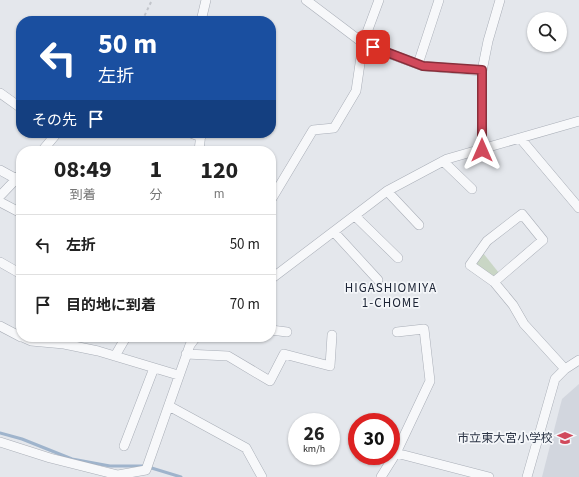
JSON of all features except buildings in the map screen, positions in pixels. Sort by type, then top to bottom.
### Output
[{"type":"street","points":[[202,16],[206,0]]},
{"type":"street","points":[[306,0],[316,3],[363,43],[418,64],[482,70]]},
{"type":"street","points":[[276,192],[313,130],[334,128],[356,91],[363,43],[379,0]]},
{"type":"street","points":[[418,64],[439,0]]},
{"type":"street","points":[[482,150],[482,70],[488,41],[500,0]]},
{"type":"street","points":[[0,93],[16,104]]},
{"type":"street","points":[[276,275],[387,191],[443,161],[579,121]]},
{"type":"street","points":[[46,146],[53,138]]},
{"type":"street","points":[[520,138],[579,208]]},
{"type":"street","points":[[443,161],[472,189]]},
{"type":"street","points":[[0,170],[16,177]]},
{"type":"street","points":[[0,196],[16,181]]},
{"type":"street","points":[[387,191],[419,226]]},
{"type":"street","points":[[0,202],[16,210]]},
{"type":"street","points":[[494,282],[543,240],[522,214],[487,241],[470,265],[494,282],[513,305],[524,324],[565,369]]},
{"type":"street","points":[[355,216],[398,258]]},
{"type":"street","points":[[334,232],[378,280]]},
{"type":"street","points":[[0,262],[16,271]]},
{"type":"street","points":[[0,326],[16,334]]},
{"type":"street","points":[[397,332],[424,329],[430,381],[400,445]]},
{"type":"street","points":[[276,331],[287,332]]},
{"type":"street","points":[[186,354],[228,356],[270,381],[284,354],[330,366],[332,335]]},
{"type":"street","points":[[64,342],[178,375]]},
{"type":"street","points":[[115,356],[123,342]]},
{"type":"street","points":[[0,442],[50,458],[118,474],[144,473],[169,406],[178,375],[192,342]]},
{"type":"street","points":[[527,477],[555,379],[565,369],[579,360]]},
{"type":"street","points":[[124,446],[154,368]]},
{"type":"street","points":[[169,406],[246,448],[262,477]]},
{"type":"street","points":[[400,454],[489,477]]},
{"type":"street","points":[[381,477],[388,465]]},
{"type":"path","points":[[144,16],[152,0]]},
{"type":"shaded area","name":"市立東大宮小学校","points":[[579,384],[579,477],[542,477],[562,399]]},
{"type":"green space","points":[[483,253],[499,273],[491,277],[474,265]]},
{"type":"waterway","points":[[0,433],[22,439],[72,459],[110,466],[145,466],[181,477]]},
{"type":"place","name":"市立東大宮小学校","points":[[565,438]]},
{"type":"district","name":"HIGASHIOMIYA 1-CHOME","points":[[391,296]]},
{"type":"route","points":[[373,47],[423,66],[482,70],[482,150]]}]
